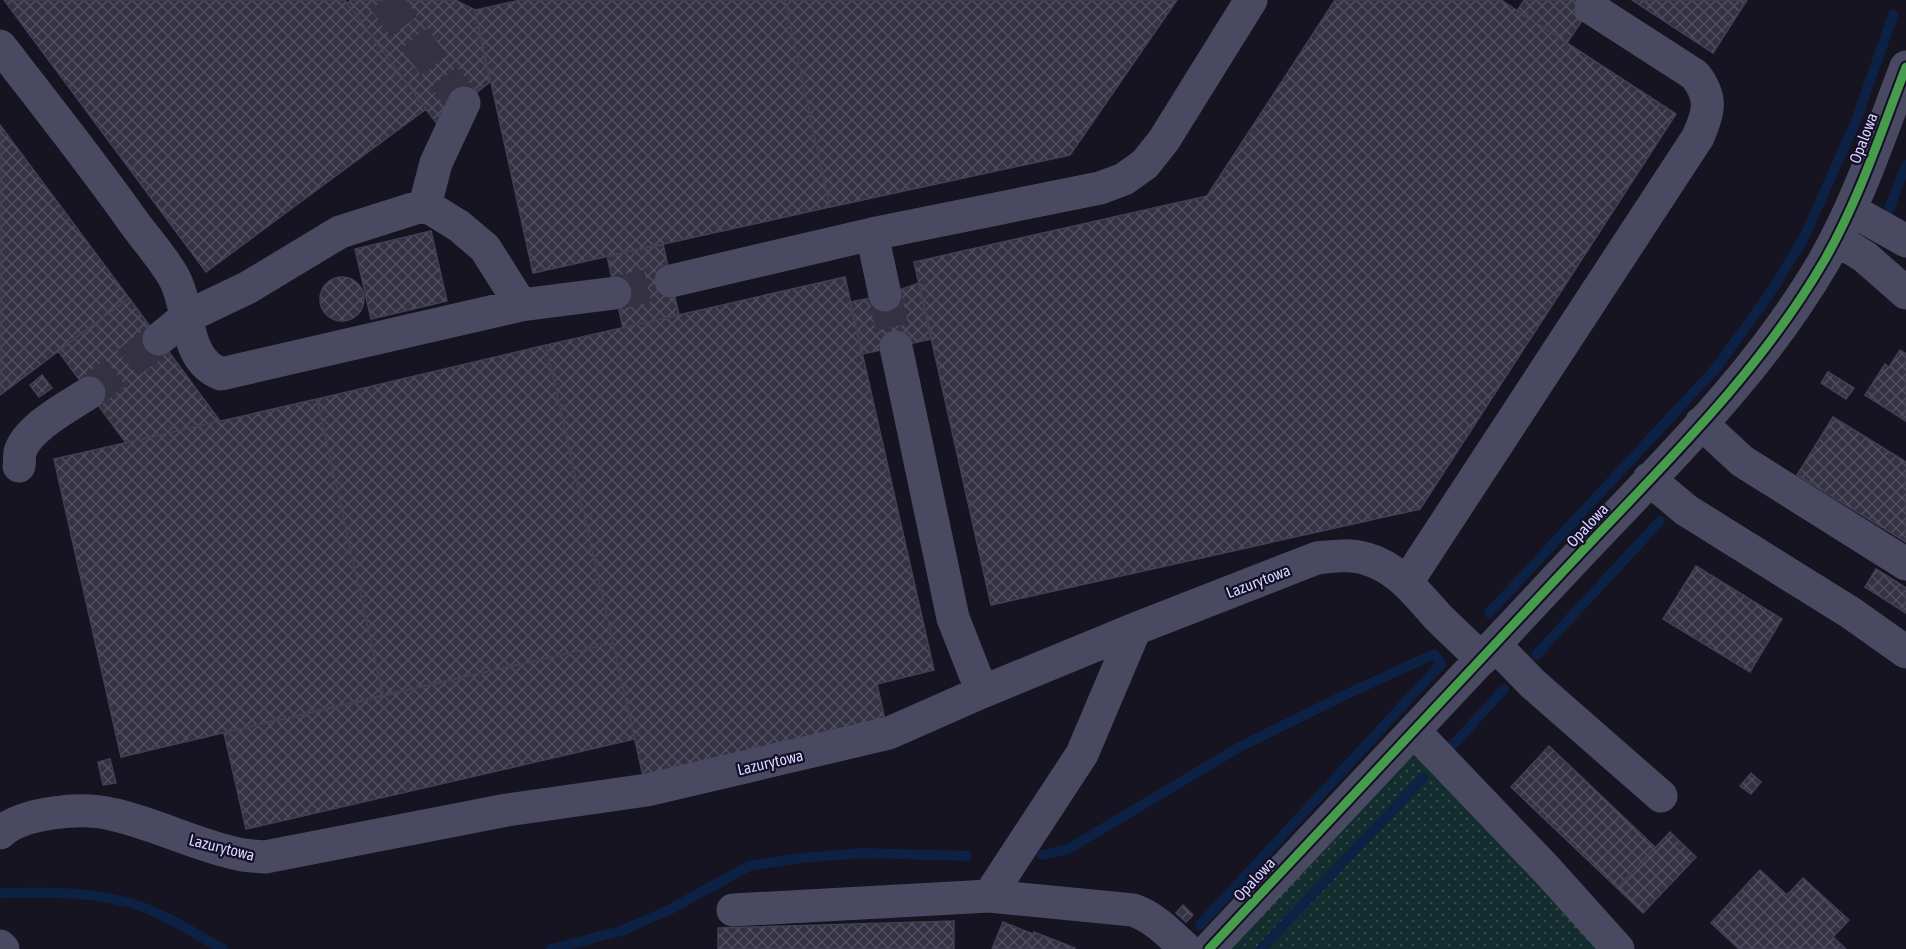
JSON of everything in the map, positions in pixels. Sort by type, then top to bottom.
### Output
[{"type":"street","points":[[671,281],[872,234],[1100,188],[1124,178],[1145,164],[1164,140],[1251,0]]},
{"type":"street","points":[[1407,582],[1698,137],[1706,119],[1708,103],[1704,87],[1695,75],[1591,8]]},
{"type":"street","points":[[0,46],[106,183],[177,282],[200,361],[210,370],[220,374],[521,305],[615,293]]},
{"type":"street","name":"Opalowa","points":[[1209,949],[1701,423],[1771,343],[1824,260],[1851,210],[1906,67]]},
{"type":"street","points":[[425,205],[436,163],[464,103]]},
{"type":"street","points":[[159,339],[186,317],[247,288],[340,232],[425,205],[459,226],[485,248],[521,305]]},
{"type":"street","points":[[1851,210],[1906,241]]},
{"type":"street","points":[[872,234],[885,294]]},
{"type":"street","points":[[1836,239],[1866,257],[1906,293]]},
{"type":"street","points":[[896,347],[953,618],[982,692]]},
{"type":"street","points":[[19,466],[20,452],[26,440],[39,427],[89,393]]},
{"type":"street","points":[[1701,423],[1742,461],[1906,564]]},
{"type":"street","points":[[1649,479],[1686,510],[1851,613],[1906,652]]},
{"type":"street","name":"Lazurytowa","points":[[0,833],[30,818],[56,813],[110,813],[237,854],[265,857],[507,810],[647,790],[889,734],[982,692],[1135,629],[1317,558],[1349,556],[1366,558],[1382,564],[1407,582],[1440,619],[1533,684],[1661,796]]},
{"type":"street","points":[[989,896],[1082,754],[1135,629]]},
{"type":"street","points":[[1414,731],[1618,949]]},
{"type":"street","points":[[733,910],[989,896],[1133,910],[1153,920],[1186,949]]},
{"type":"green space","points":[[1414,731],[1618,949],[1209,949]]},
{"type":"building","points":[[4,0],[345,0],[426,109],[206,272]]},
{"type":"building","points":[[351,0],[455,0],[475,10],[490,82],[437,124],[347,3]]},
{"type":"building","points":[[521,0],[785,0],[830,207],[533,273],[475,10]]},
{"type":"building","points":[[785,0],[1177,0],[1070,155],[830,207]]},
{"type":"building","points":[[1335,0],[1501,0],[1676,114],[1420,509],[991,605],[914,262],[1207,196]]},
{"type":"building","points":[[1524,0],[1596,0],[1567,43],[1517,11]]},
{"type":"building","points":[[1632,0],[1747,0],[1713,53]]},
{"type":"building","points":[[0,125],[129,298],[0,395]]},
{"type":"building","points":[[431,231],[447,301],[371,319],[355,249]]},
{"type":"building","points":[[663,244],[679,315],[623,328],[607,256]]},
{"type":"building","points":[[342,277],[357,284],[364,299],[357,314],[342,321],[327,314],[320,299],[327,284]]},
{"type":"building","points":[[845,277],[934,670],[877,684],[885,720],[643,776],[546,345]]},
{"type":"building","points":[[919,283],[932,339],[862,354],[850,302],[885,295]]},
{"type":"building","points":[[129,298],[220,421],[126,443],[58,351]]},
{"type":"building","points":[[546,345],[613,643],[383,695],[317,399]]},
{"type":"building","points":[[1900,350],[1906,354],[1906,421],[1865,395],[1885,364],[1889,367]]},
{"type":"building","points":[[1828,372],[1854,388],[1846,399],[1821,383]]},
{"type":"building","points":[[42,375],[52,388],[39,397],[30,385]]},
{"type":"building","points":[[317,399],[383,695],[121,757],[54,459]]},
{"type":"building","points":[[1833,417],[1906,462],[1906,542],[1797,475]]},
{"type":"building","points":[[1696,566],[1782,619],[1750,672],[1663,619]]},
{"type":"building","points":[[1876,569],[1906,588],[1906,613],[1865,587]]},
{"type":"building","points":[[613,643],[635,739],[246,829],[224,733]]},
{"type":"building","points":[[1549,746],[1655,847],[1617,888],[1511,787]]},
{"type":"building","points":[[110,759],[116,783],[103,785],[98,762]]},
{"type":"building","points":[[1751,773],[1761,782],[1751,794],[1740,786]]},
{"type":"building","points":[[1670,832],[1696,857],[1643,913],[1617,888]]},
{"type":"building","points":[[1760,870],[1787,895],[1803,878],[1849,920],[1833,937],[1846,949],[1739,949],[1711,923]]},
{"type":"building","points":[[1183,905],[1193,915],[1186,922],[1176,913]]},
{"type":"building","points":[[954,921],[954,949],[718,949],[718,928]]},
{"type":"building","points":[[1003,922],[1033,934],[1027,949],[992,949]]},
{"type":"building","points":[[1034,932],[1075,948],[1027,949]]},
{"type":"waterway","points":[[1489,613],[1717,367],[1770,293],[1803,240],[1856,121],[1893,15]]},
{"type":"waterway","points":[[1886,217],[1906,165]]},
{"type":"waterway","points":[[1536,655],[1660,521]]},
{"type":"waterway","points":[[1042,855],[1068,849],[1238,748],[1434,654],[1441,664],[1200,925]]},
{"type":"waterway","points":[[1453,745],[1504,689]]},
{"type":"waterway","points":[[1261,949],[1423,778]]},
{"type":"waterway","points":[[551,949],[621,931],[669,910],[749,866],[800,858],[863,853],[967,856]]},
{"type":"waterway","points":[[0,893],[90,895],[125,902],[163,916],[223,949]]},
{"type":"tunnel","points":[[384,0],[464,103]]},
{"type":"tunnel","points":[[615,293],[671,281]]},
{"type":"tunnel","points":[[885,295],[896,347]]},
{"type":"tunnel","points":[[89,393],[159,339]]},
{"type":"cycle path","points":[[1209,949],[1707,419],[1739,381],[1798,303],[1837,238],[1869,166],[1906,67]]}]
